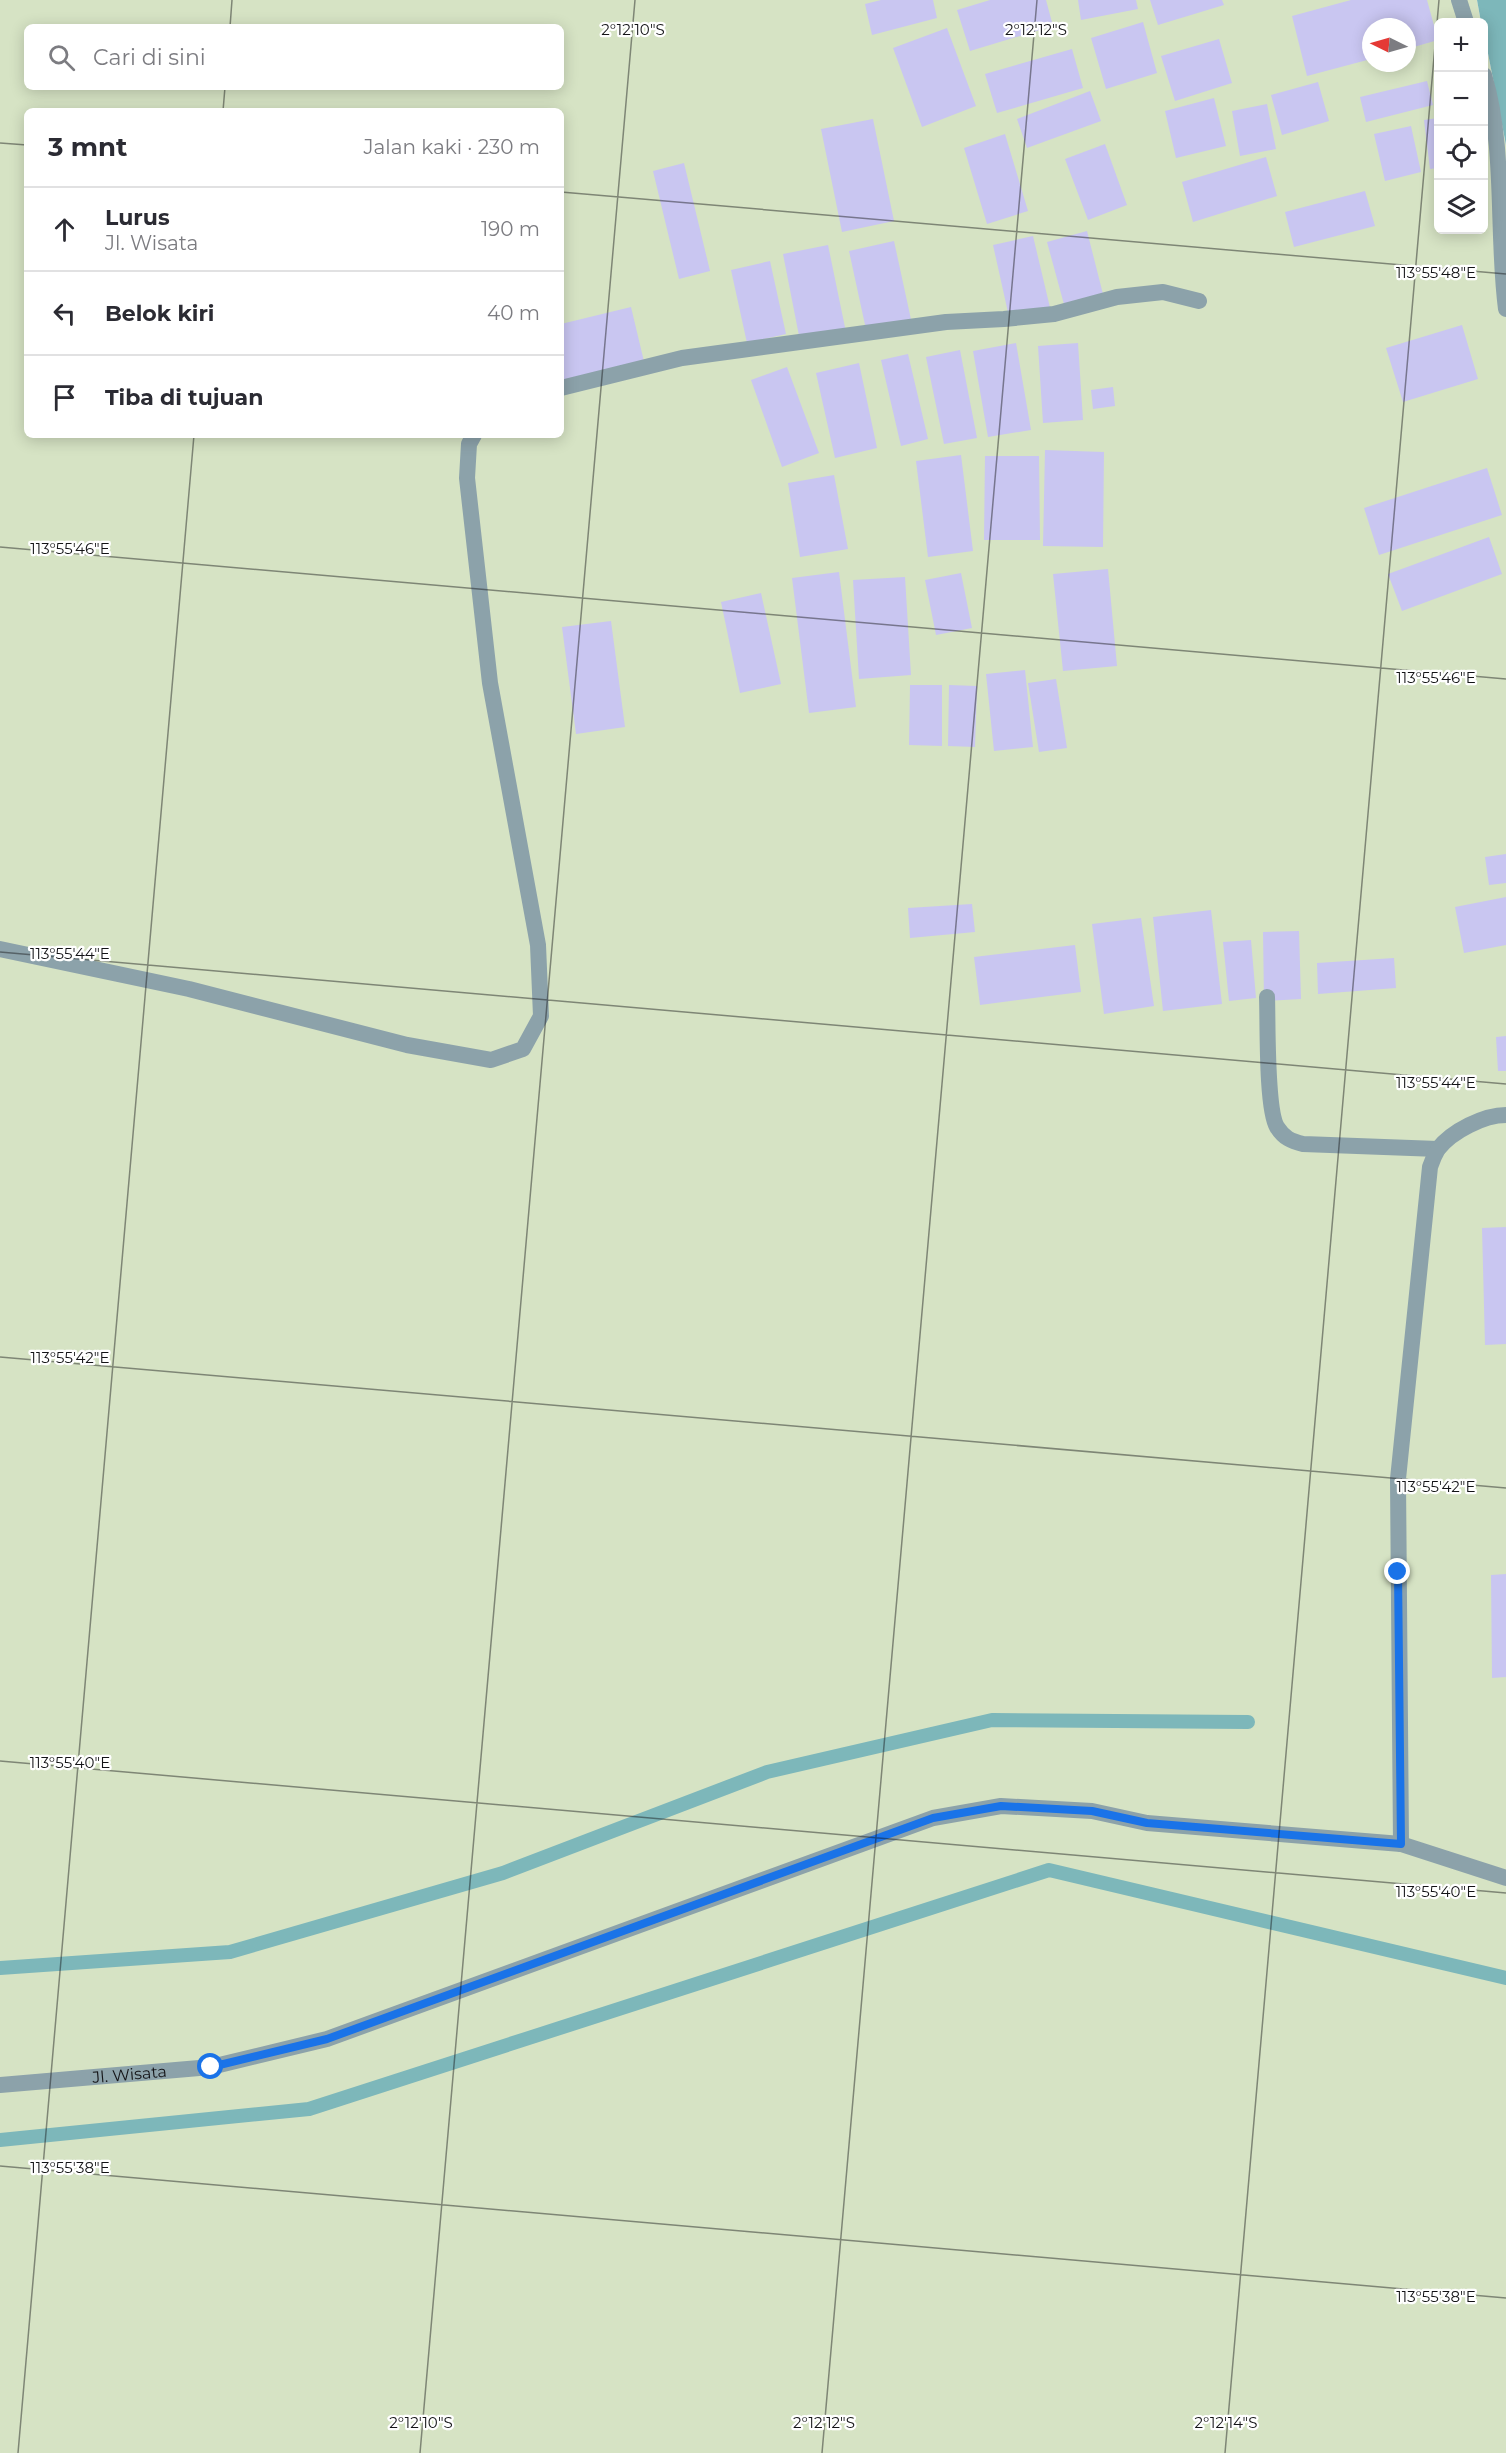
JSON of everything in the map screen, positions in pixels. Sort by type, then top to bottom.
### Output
[{"type":"street","points":[[1459,0],[1465,18]]},
{"type":"street","points":[[1488,88],[1497,132],[1501,268],[1506,309]]},
{"type":"street","points":[[564,387],[682,358],[946,322],[1054,314],[1117,297],[1163,292],[1199,301]]},
{"type":"street","points":[[0,949],[189,989],[407,1045],[491,1060],[523,1049],[541,1016],[538,945],[490,683],[467,478],[469,444],[472,438]]},
{"type":"street","points":[[1268,997],[1271,1105],[1276,1125],[1287,1140],[1303,1144],[1438,1149]]},
{"type":"street","points":[[1401,1844],[1398,1479],[1430,1167],[1438,1149],[1458,1132],[1496,1115],[1506,1115]]},
{"type":"street","name":"Jl. Wisata","points":[[0,2085],[211,2067],[327,2039],[933,1818],[1001,1806],[1092,1811],[1147,1823],[1401,1844],[1506,1878]]},
{"type":"green space","points":[[0,0],[1477,0],[1480,18],[1434,18],[1434,234],[1488,234],[1488,53],[1506,145],[1506,2453],[0,2453]]},
{"type":"water","points":[[1477,0],[1506,0],[1506,145],[1488,53],[1488,18],[1480,18]]},
{"type":"building","points":[[881,0],[933,0],[937,18],[872,35],[865,4]]},
{"type":"building","points":[[990,0],[1046,0],[1053,26],[970,51],[957,10]]},
{"type":"building","points":[[1078,0],[1136,0],[1138,9],[1081,20]]},
{"type":"building","points":[[1150,0],[1222,0],[1224,5],[1158,25]]},
{"type":"building","points":[[1351,0],[1427,0],[1434,25],[1434,41],[1416,46],[1416,18],[1362,18],[1362,61],[1307,76],[1292,16]]},
{"type":"building","points":[[1143,22],[1157,73],[1106,89],[1091,38]]},
{"type":"building","points":[[947,28],[976,106],[922,127],[893,48]]},
{"type":"building","points":[[1219,39],[1232,83],[1175,101],[1161,56]]},
{"type":"building","points":[[1072,49],[1083,88],[997,113],[985,74]]},
{"type":"building","points":[[1427,81],[1433,105],[1366,122],[1360,97]]},
{"type":"building","points":[[1318,82],[1329,121],[1282,135],[1271,95]]},
{"type":"building","points":[[1090,91],[1101,121],[1027,148],[1017,119]]},
{"type":"building","points":[[1214,98],[1226,146],[1176,158],[1165,111]]},
{"type":"building","points":[[1267,104],[1276,149],[1240,156],[1232,111]]},
{"type":"building","points":[[873,119],[894,221],[842,232],[821,129]]},
{"type":"building","points":[[1434,119],[1434,168],[1430,169],[1424,120]]},
{"type":"building","points":[[1411,126],[1421,172],[1385,181],[1374,134]]},
{"type":"building","points":[[1005,134],[1028,211],[987,224],[964,148]]},
{"type":"building","points":[[1105,144],[1127,205],[1088,220],[1065,159]]},
{"type":"building","points":[[1266,157],[1277,196],[1193,222],[1182,182]]},
{"type":"building","points":[[684,163],[710,271],[679,279],[653,171]]},
{"type":"building","points":[[1365,191],[1375,226],[1294,247],[1285,212]]},
{"type":"building","points":[[1087,231],[1104,298],[1065,308],[1047,242]]},
{"type":"building","points":[[1033,236],[1052,316],[1011,326],[993,245]]},
{"type":"building","points":[[894,241],[912,324],[867,334],[849,251]]},
{"type":"building","points":[[828,245],[847,337],[801,346],[783,254]]},
{"type":"building","points":[[770,261],[786,334],[747,343],[731,270]]},
{"type":"building","points":[[631,307],[646,370],[564,388],[564,323]]},
{"type":"building","points":[[1462,325],[1478,379],[1403,402],[1386,348]]},
{"type":"building","points":[[1016,343],[1031,430],[988,437],[973,351]]},
{"type":"building","points":[[1078,343],[1083,420],[1043,423],[1038,346]]},
{"type":"building","points":[[960,350],[977,438],[944,444],[926,357]]},
{"type":"building","points":[[908,354],[928,439],[901,446],[881,360]]},
{"type":"building","points":[[859,363],[877,448],[835,458],[816,373]]},
{"type":"building","points":[[787,367],[819,453],[782,467],[751,380]]},
{"type":"building","points":[[1113,387],[1115,406],[1093,409],[1091,390]]},
{"type":"building","points":[[1045,450],[1104,452],[1103,547],[1043,546]]},
{"type":"building","points":[[961,455],[973,551],[928,557],[916,461]]},
{"type":"building","points":[[985,456],[1039,456],[1040,540],[984,540]]},
{"type":"building","points":[[1487,468],[1502,515],[1379,555],[1364,508]]},
{"type":"building","points":[[834,475],[848,549],[800,557],[788,483]]},
{"type":"building","points":[[1489,537],[1502,574],[1402,611],[1388,574]]},
{"type":"building","points":[[1108,569],[1117,666],[1063,671],[1053,574]]},
{"type":"building","points":[[839,572],[856,707],[809,713],[792,578]]},
{"type":"building","points":[[961,573],[972,628],[936,635],[925,580]]},
{"type":"building","points":[[905,577],[911,675],[859,679],[853,580]]},
{"type":"building","points":[[761,593],[781,684],[740,693],[721,602]]},
{"type":"building","points":[[611,621],[625,727],[576,734],[562,627]]},
{"type":"building","points":[[1025,670],[1033,747],[994,751],[986,674]]},
{"type":"building","points":[[1056,679],[1067,748],[1039,752],[1028,683]]},
{"type":"building","points":[[910,685],[942,685],[942,746],[909,745]]},
{"type":"building","points":[[949,685],[977,686],[975,747],[948,746]]},
{"type":"building","points":[[1506,854],[1506,883],[1489,885],[1485,857]]},
{"type":"building","points":[[1506,897],[1506,945],[1464,953],[1455,907]]},
{"type":"building","points":[[972,904],[975,932],[910,938],[908,908]]},
{"type":"building","points":[[1211,910],[1222,1004],[1163,1011],[1153,917]]},
{"type":"building","points":[[1141,918],[1154,1006],[1104,1014],[1092,924]]},
{"type":"building","points":[[1299,931],[1301,999],[1264,1001],[1263,932]]},
{"type":"building","points":[[1251,940],[1256,998],[1229,1001],[1223,942]]},
{"type":"building","points":[[1075,945],[1081,992],[980,1005],[974,957]]},
{"type":"building","points":[[1394,958],[1396,988],[1318,994],[1317,963]]},
{"type":"building","points":[[1506,1036],[1506,1071],[1498,1071],[1496,1037]]},
{"type":"building","points":[[1506,1227],[1506,1344],[1485,1345],[1482,1228]]},
{"type":"building","points":[[1506,1574],[1506,1677],[1492,1678],[1491,1575]]},
{"type":"waterway","points":[[0,1968],[230,1952],[503,1873],[767,1772],[992,1720],[1248,1722]]},
{"type":"waterway","points":[[0,2140],[309,2109],[1049,1870],[1506,1978]]},
{"type":"route","points":[[211,2067],[327,2039],[933,1818],[1001,1806],[1092,1811],[1147,1823],[1401,1844],[1398,1572]]}]
